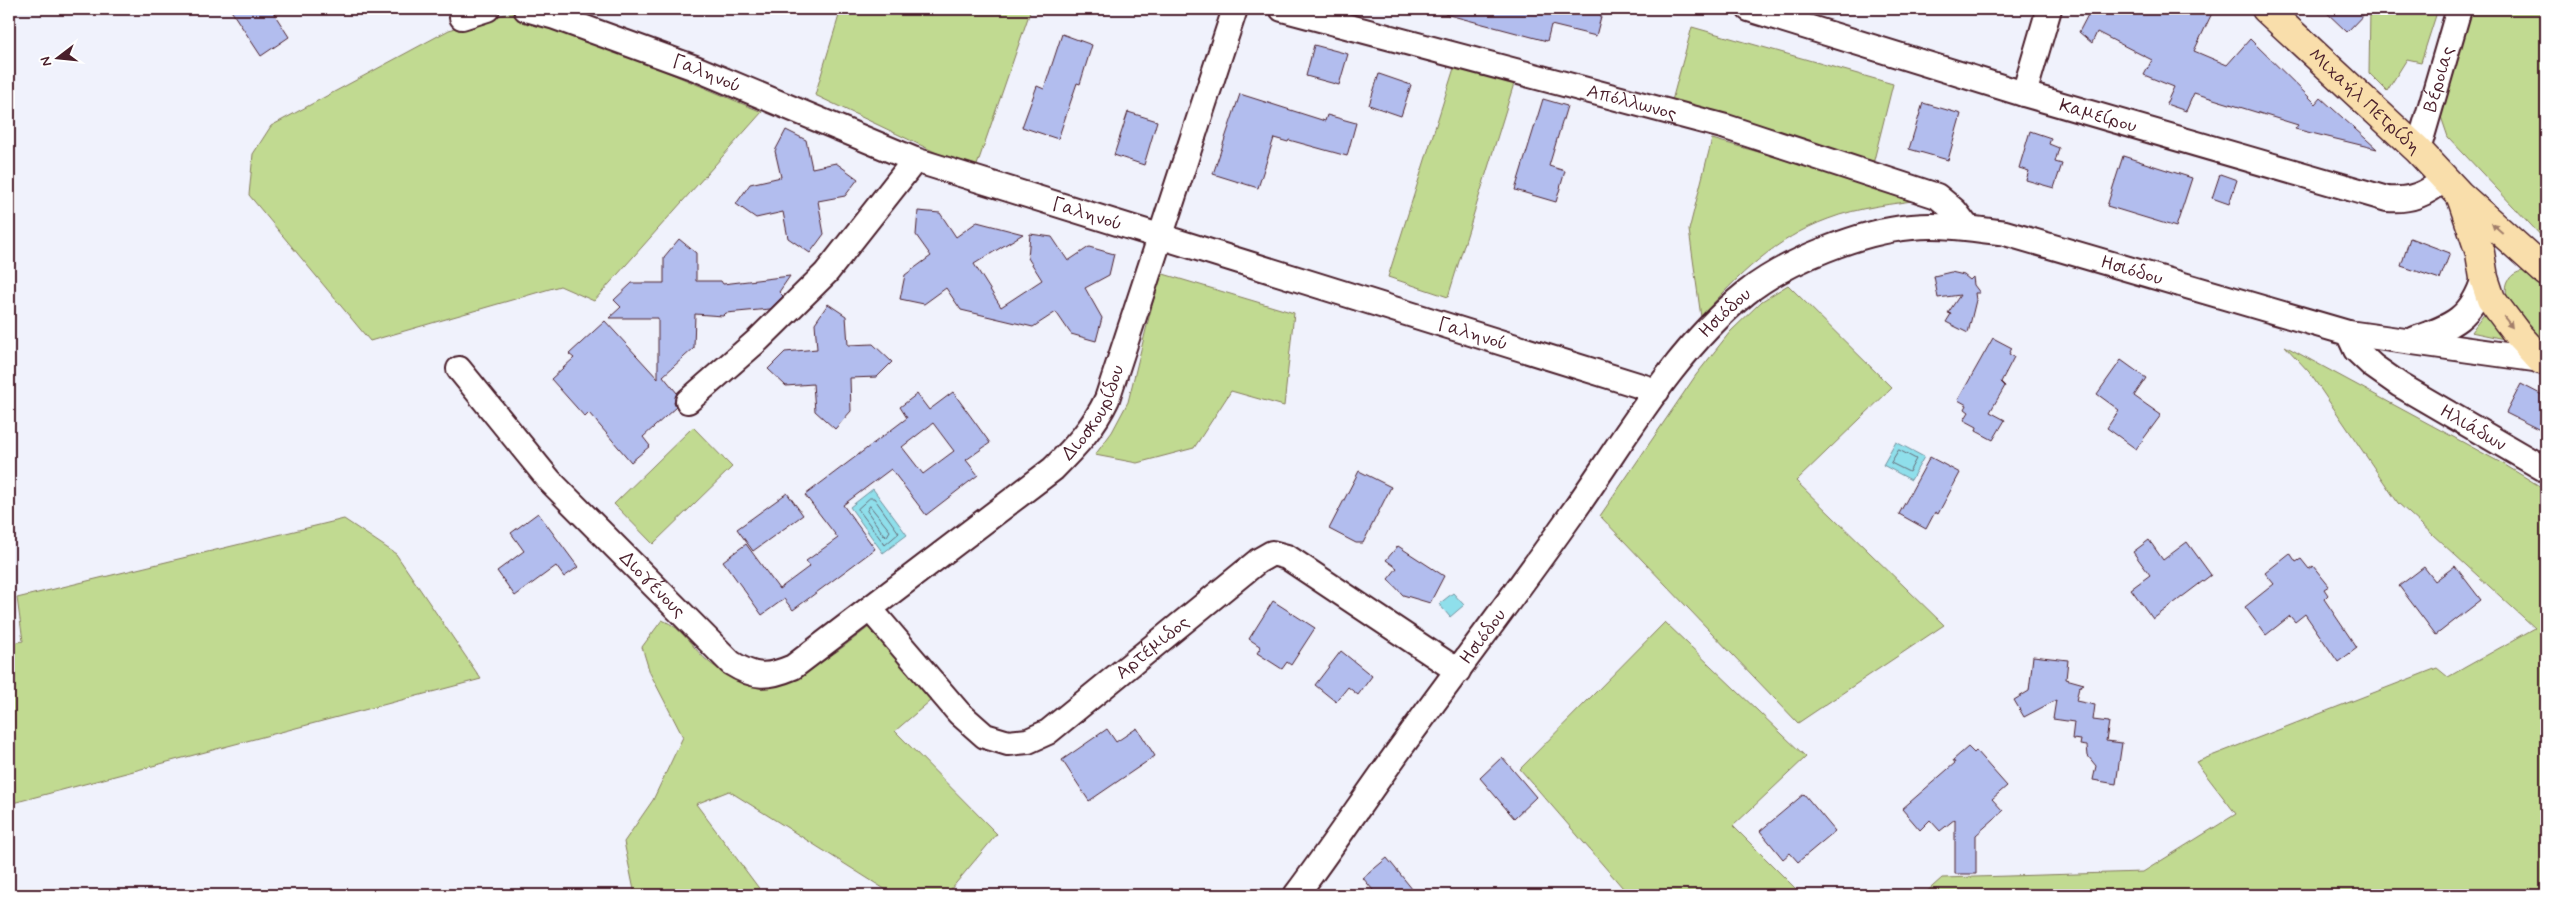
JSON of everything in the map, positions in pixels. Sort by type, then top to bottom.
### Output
[{"type":"main road","name":"Μιχαήλ Πετρίδη","points":[[2266,9],[2418,150],[2453,187],[2538,264]]},
{"type":"main road","points":[[2453,187],[2480,253],[2484,278],[2496,307],[2545,360]]},
{"type":"main road","points":[[2484,278],[2488,264],[2498,255],[2515,252],[2538,264]]},
{"type":"street","points":[[462,17],[487,9]]},
{"type":"street","name":"Γαληνού","points":[[526,9],[555,17],[695,68],[915,160],[1160,238],[1657,391]]},
{"type":"street","name":"Διοσκουρίδου","points":[[761,676],[777,674],[793,667],[1053,469],[1082,440],[1098,419],[1108,399],[1235,9]]},
{"type":"street","name":"Απόλλωνος","points":[[1282,9],[1726,127],[1937,196],[1955,211],[1968,228]]},
{"type":"street","name":"Καμείρου","points":[[1749,9],[2024,94],[2387,199],[2415,198],[2429,192],[2453,187]]},
{"type":"street","points":[[2024,94],[2049,9]]},
{"type":"street","name":"Βέροιας","points":[[2418,150],[2459,9]]},
{"type":"street","points":[[688,401],[758,340],[826,273],[915,160]]},
{"type":"street","name":"Ησιόδου","points":[[1296,895],[1570,516],[1657,391],[1685,355],[1740,298],[1764,281],[1838,244],[1876,232],[1913,226],[1968,228],[2005,233],[2348,333],[2545,360]]},
{"type":"street","points":[[2410,341],[2445,329],[2458,320],[2478,298],[2484,278]]},
{"type":"street","name":"Ηλιάδων","points":[[2348,333],[2364,359],[2400,385],[2546,470]]},
{"type":"street","name":"Ηλιάδων","points":[[2384,338],[2381,358],[2382,365],[2400,385]]},
{"type":"street","name":"Διογένους","points":[[459,369],[550,482],[731,663],[746,672],[761,676]]},
{"type":"street","name":"Αρτέμιδος","points":[[870,608],[959,713],[985,736],[1008,743],[1028,740],[1048,732],[1258,560],[1272,553],[1287,557],[1458,671]]},
{"type":"green space","points":[[841,9],[1031,9],[975,171],[815,95]]},
{"type":"green space","points":[[2370,9],[2438,9],[2421,62],[2407,59],[2387,91],[2369,73]]},
{"type":"green space","points":[[2470,9],[2546,9],[2546,241],[2448,137],[2437,105]]},
{"type":"green space","points":[[520,10],[762,112],[594,301],[560,286],[370,341],[249,195],[253,154],[271,126],[449,30]]},
{"type":"green space","points":[[1692,27],[1893,84],[1872,168],[1670,108]]},
{"type":"green space","points":[[1455,65],[1516,77],[1448,297],[1388,277]]},
{"type":"green space","points":[[1712,139],[1926,199],[1876,206],[1840,215],[1809,227],[1758,260],[1701,317],[1689,230]]},
{"type":"green space","points":[[2523,271],[2534,274],[2546,286],[2546,346],[2507,296],[2506,287],[2509,279],[2518,272]]},
{"type":"green space","points":[[1160,273],[1294,313],[1284,406],[1231,391],[1194,448],[1137,463],[1095,455],[1112,432],[1128,402]]},
{"type":"green space","points":[[1788,285],[1892,388],[1796,481],[1944,625],[1798,723],[1600,516],[1696,375],[1730,332],[1762,301]]},
{"type":"green space","points":[[2488,309],[2518,342],[2471,332]]},
{"type":"green space","points":[[2285,346],[2505,465],[2546,490],[2546,895],[1923,895],[1942,878],[2143,872],[2236,814],[2196,762],[2437,668],[2448,677],[2535,628],[2398,503],[2309,372]]},
{"type":"green space","points":[[693,427],[732,467],[653,544],[614,504]]},
{"type":"green space","points":[[344,519],[396,554],[481,679],[9,804],[9,644],[23,641],[17,598]]},
{"type":"green space","points":[[662,620],[682,633],[710,663],[733,677],[755,682],[777,681],[798,674],[839,650],[878,620],[937,695],[895,731],[997,834],[946,895],[894,895],[729,791],[696,804],[764,895],[635,895],[624,842],[653,800],[683,737],[650,673],[642,647]]},
{"type":"green space","points":[[1665,622],[1806,757],[1733,826],[1802,895],[1629,895],[1520,769]]},
{"type":"water","points":[[1896,442],[1924,457],[1911,480],[1883,465]]},
{"type":"water","points":[[873,489],[907,535],[883,553],[850,507]]},
{"type":"water","points":[[1453,593],[1464,605],[1450,617],[1439,604]]},
{"type":"building","points":[[230,9],[271,9],[289,37],[261,56]]},
{"type":"building","points":[[1445,9],[1603,9],[1596,36],[1551,25],[1547,41],[1445,14]]},
{"type":"building","points":[[2091,9],[2214,9],[2194,51],[2227,65],[2250,39],[2316,104],[2321,98],[2377,149],[2295,129],[2298,125],[2194,93],[2186,111],[2166,104],[2174,87],[2144,75],[2152,60],[2097,32],[2092,43],[2079,32]]},
{"type":"building","points":[[2323,9],[2369,9],[2347,32]]},
{"type":"building","points":[[1062,34],[1092,45],[1080,84],[1077,83],[1058,139],[1022,127],[1037,86],[1044,89]]},
{"type":"building","points":[[1314,45],[1348,54],[1339,85],[1306,76]]},
{"type":"building","points":[[1379,74],[1411,85],[1401,116],[1369,105]]},
{"type":"building","points":[[1240,94],[1325,121],[1327,115],[1356,123],[1347,156],[1289,140],[1288,142],[1274,138],[1258,188],[1213,174]]},
{"type":"building","points":[[1543,99],[1567,106],[1549,166],[1565,171],[1556,202],[1515,190]]},
{"type":"building","points":[[1923,103],[1961,114],[1948,160],[1909,149]]},
{"type":"building","points":[[1128,112],[1157,121],[1144,165],[1114,155]]},
{"type":"building","points":[[786,130],[806,140],[812,168],[836,163],[858,179],[845,196],[818,201],[824,234],[810,253],[788,238],[783,212],[756,218],[736,204],[750,184],[781,177],[775,151]]},
{"type":"building","points":[[2030,131],[2051,138],[2049,144],[2059,148],[2055,162],[2062,164],[2054,188],[2026,180],[2029,171],[2019,168]]},
{"type":"building","points":[[2123,156],[2192,178],[2176,227],[2107,206]]},
{"type":"building","points":[[2220,174],[2237,180],[2229,204],[2212,198]]},
{"type":"building","points":[[918,211],[940,213],[956,237],[977,222],[1023,234],[974,264],[1001,307],[1042,280],[1028,258],[1030,234],[1052,237],[1068,261],[1089,247],[1114,254],[1109,275],[1085,288],[1102,318],[1096,341],[1071,334],[1056,312],[1033,327],[961,310],[946,288],[924,304],[900,299],[905,275],[931,256],[916,235]]},
{"type":"building","points":[[2410,238],[2450,253],[2440,279],[2401,266]]},
{"type":"building","points":[[679,239],[696,253],[696,281],[721,281],[723,284],[790,276],[779,292],[783,296],[770,309],[726,313],[723,316],[695,314],[694,348],[663,376],[677,393],[674,403],[676,407],[643,437],[650,446],[631,462],[589,413],[585,417],[551,379],[574,358],[569,354],[605,321],[658,379],[658,318],[609,318],[621,307],[614,300],[632,283],[664,283],[664,257]]},
{"type":"building","points":[[1951,272],[1964,275],[1970,280],[1973,277],[1974,285],[1980,293],[1975,293],[1976,300],[1968,333],[1946,322],[1951,314],[1948,313],[1960,295],[1938,298],[1934,276]]},
{"type":"building","points":[[828,304],[846,316],[848,345],[873,344],[892,362],[877,377],[850,378],[851,411],[835,429],[815,411],[813,384],[786,386],[768,369],[785,352],[817,349],[815,323]]},
{"type":"building","points":[[1993,338],[2012,348],[2009,354],[2014,357],[2001,382],[2005,386],[1990,412],[2005,420],[1993,440],[1976,431],[1977,427],[1964,420],[1969,412],[1965,409],[1967,405],[1958,400]]},
{"type":"building","points":[[2121,360],[2146,378],[2134,396],[2161,415],[2136,449],[2107,428],[2119,410],[2097,394]]},
{"type":"building","points":[[2521,384],[2546,397],[2546,433],[2506,413]]},
{"type":"building","points":[[953,392],[990,443],[966,460],[978,475],[926,515],[891,469],[843,505],[875,549],[793,610],[784,599],[762,615],[723,561],[746,544],[779,589],[810,566],[806,561],[838,538],[805,495],[907,418],[900,407],[917,394],[929,410]],"holes":[[[933,423],[954,451],[923,474],[902,447]]]},
{"type":"building","points":[[1930,457],[1960,473],[1938,514],[1935,512],[1926,529],[1899,514]]},
{"type":"building","points":[[1359,471],[1391,487],[1363,543],[1356,543],[1329,529]]},
{"type":"building","points":[[787,493],[803,515],[753,551],[737,529]]},
{"type":"building","points":[[538,513],[578,567],[564,577],[556,566],[515,596],[497,571],[524,551],[511,533]]},
{"type":"building","points":[[2149,540],[2163,560],[2187,542],[2211,575],[2153,619],[2131,589],[2150,575],[2133,552]]},
{"type":"building","points":[[1398,546],[1444,576],[1430,603],[1403,595],[1388,579],[1397,568],[1386,560]]},
{"type":"building","points":[[2290,553],[2296,562],[2301,559],[2309,569],[2313,566],[2329,586],[2324,589],[2328,595],[2324,599],[2357,648],[2338,662],[2305,614],[2295,622],[2290,616],[2266,635],[2245,607],[2274,584],[2265,573]]},
{"type":"building","points":[[2455,566],[2481,600],[2436,635],[2399,586],[2424,567],[2435,581]]},
{"type":"building","points":[[1273,601],[1315,628],[1291,665],[1287,662],[1282,669],[1257,653],[1261,647],[1249,639]]},
{"type":"building","points":[[1341,651],[1372,676],[1358,695],[1348,687],[1336,702],[1315,685]]},
{"type":"building","points":[[2033,656],[2068,660],[2066,679],[2084,684],[2079,687],[2076,701],[2095,705],[2093,720],[2109,722],[2106,741],[2122,743],[2116,784],[2093,780],[2096,766],[2088,756],[2087,746],[2080,745],[2081,740],[2072,739],[2074,722],[2053,719],[2056,700],[2024,717],[2014,700],[2029,691]]},
{"type":"building","points":[[1137,728],[1155,756],[1089,801],[1062,760],[1107,729],[1116,742]]},
{"type":"building","points":[[1968,747],[1974,753],[1976,751],[2007,786],[1992,799],[2003,811],[1976,835],[1976,874],[1955,874],[1955,819],[1940,831],[1930,820],[1920,830],[1902,809],[1955,763],[1953,760]]},
{"type":"building","points":[[1502,757],[1536,797],[1514,818],[1480,778]]},
{"type":"building","points":[[1804,794],[1835,831],[1798,862],[1790,853],[1783,859],[1760,831]]},
{"type":"building","points":[[1387,858],[1417,895],[1377,895],[1363,878]]}]
